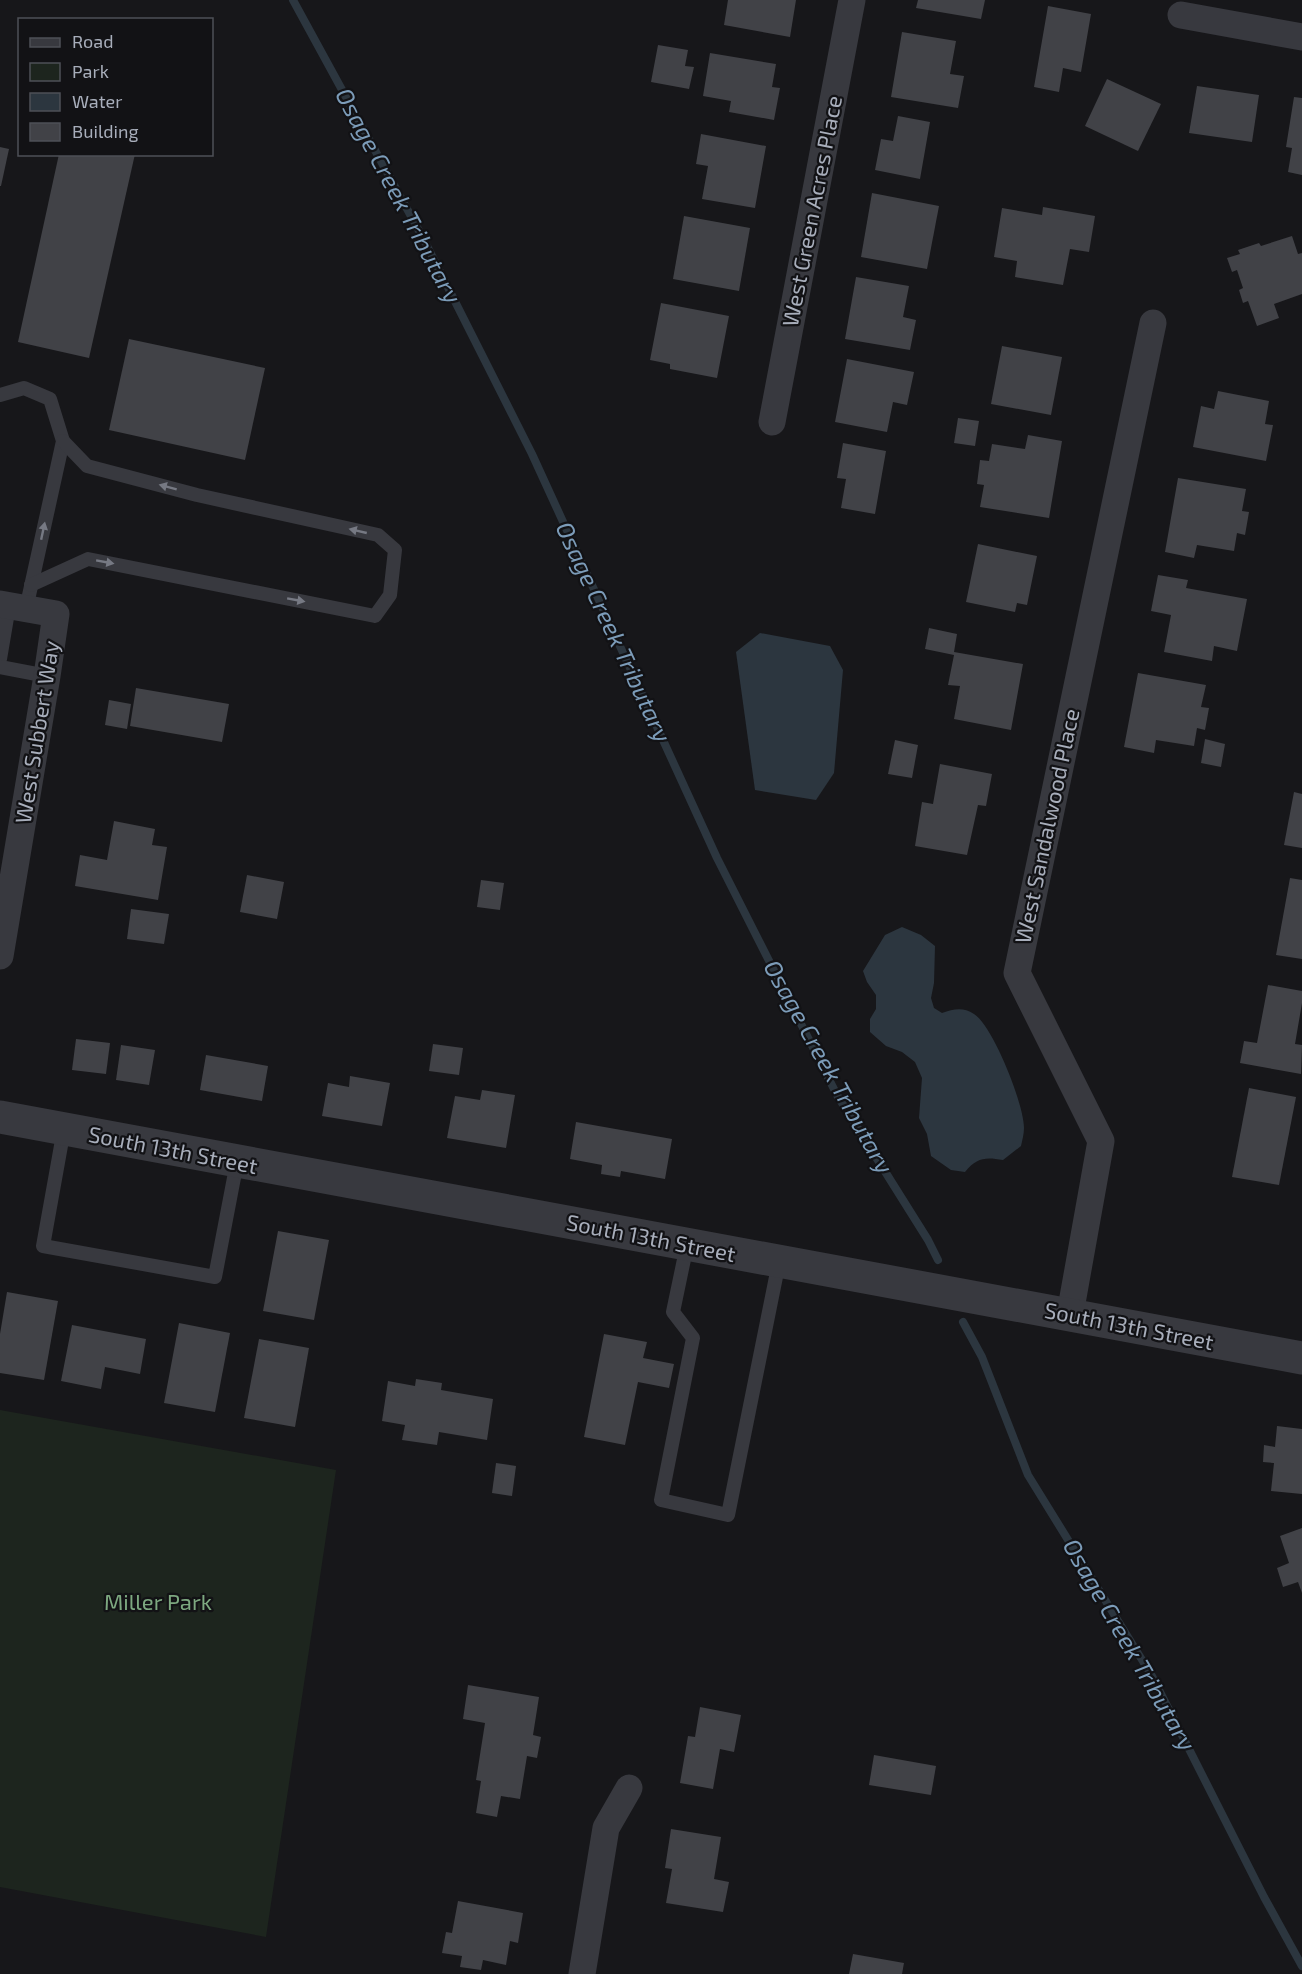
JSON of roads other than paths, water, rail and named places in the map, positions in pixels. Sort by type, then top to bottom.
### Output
[{"type":"street","name":"West Green Acres Place","points":[[772,422],[852,0]]},
{"type":"street","points":[[1181,15],[1302,37]]},
{"type":"street","name":"West Sandalwood Place","points":[[1070,1314],[1101,1141],[1017,973],[1153,323]]},
{"type":"street","name":"West Subbert Way","points":[[0,956],[56,614],[17,601]]},
{"type":"street","name":"South 13th Street","points":[[0,1118],[1302,1358]]},
{"type":"street","points":[[582,1974],[606,1828],[629,1788]]},
{"type":"lane","points":[[0,395],[24,387],[50,399],[63,441],[87,466],[197,495],[378,536],[394,550],[390,596],[375,616],[88,559],[17,601]]},
{"type":"lane","points":[[0,659],[63,441]]},
{"type":"lane","points":[[0,667],[47,676]]},
{"type":"lane","points":[[64,1129],[43,1246],[215,1277],[237,1162]]},
{"type":"lane","points":[[687,1245],[673,1312],[693,1338],[661,1500],[728,1515],[779,1262]]},
{"type":"water","points":[[760,633],[830,646],[843,670],[834,773],[816,800],[755,790],[736,652]]},
{"type":"water","points":[[902,927],[921,935],[935,946],[934,983],[931,998],[934,1008],[942,1013],[958,1009],[974,1014],[982,1021],[990,1034],[1006,1066],[1019,1102],[1024,1128],[1021,1146],[1003,1160],[982,1159],[965,1172],[951,1170],[931,1156],[927,1134],[919,1118],[922,1078],[915,1062],[902,1052],[886,1046],[870,1032],[870,1019],[876,1009],[876,995],[863,971],[885,935]]},
{"type":"waterway","name":"Osage Creek Tributary","points":[[293,0],[424,240],[532,454],[717,858],[837,1095],[928,1240],[938,1260]]},
{"type":"waterway","name":"Osage Creek Tributary","points":[[963,1322],[982,1357],[1028,1475],[1152,1676],[1264,1897],[1302,1966]]},
{"type":"park label","name":"Miller Park","points":[[158,1602]]}]
